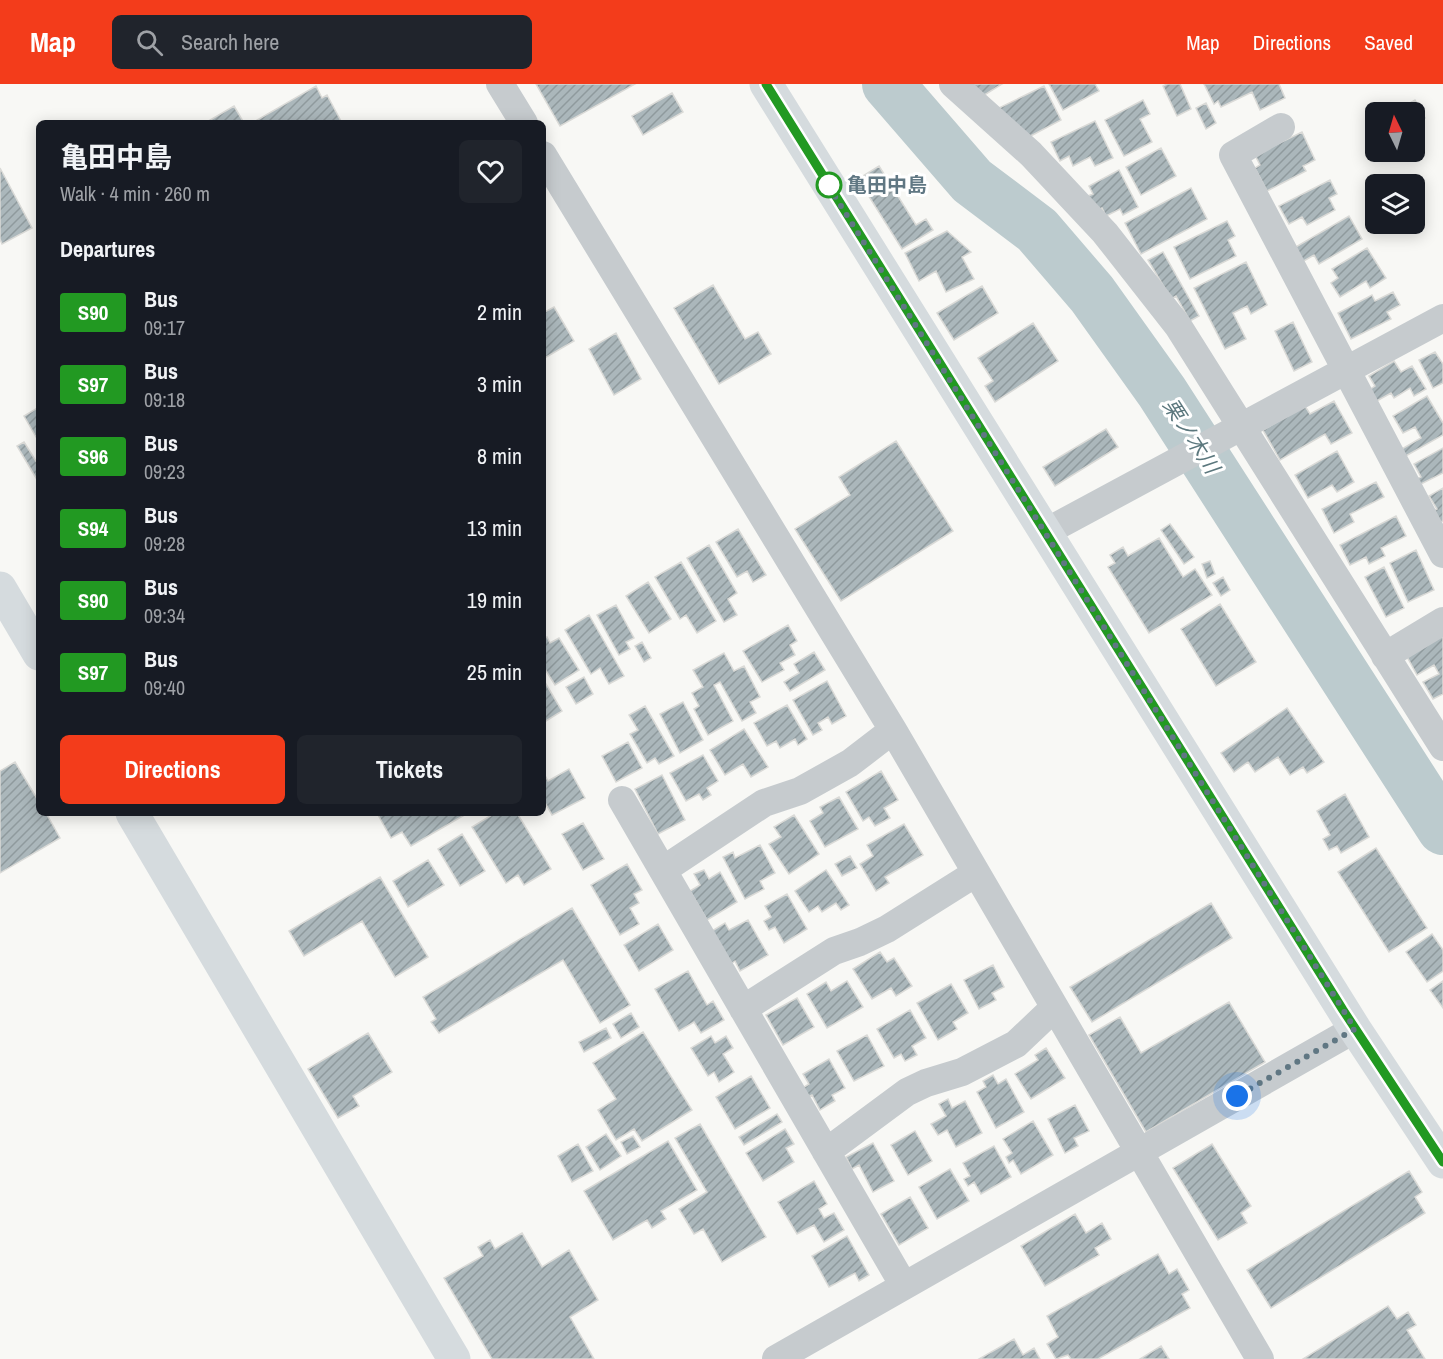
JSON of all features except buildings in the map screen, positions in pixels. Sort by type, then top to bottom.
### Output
[{"type":"main road","points":[[766,84],[1355,1029],[1443,1162]]},
{"type":"main road","points":[[0,588],[36,649]]},
{"type":"main road","points":[[134,816],[454,1359]]},
{"type":"street","points":[[500,84],[522,120]]},
{"type":"street","points":[[953,84],[1031,154],[1105,233],[1178,326],[1443,747]]},
{"type":"street","points":[[1281,127],[1233,155],[1443,554]]},
{"type":"street","points":[[546,160],[893,730],[1260,1359]]},
{"type":"street","points":[[1044,533],[1241,429],[1443,318]]},
{"type":"street","points":[[1385,656],[1443,621]]},
{"type":"street","points":[[663,870],[764,804],[800,791],[850,763],[893,730]]},
{"type":"street","points":[[622,800],[904,1286]]},
{"type":"street","points":[[743,1009],[834,951],[887,929],[976,873]]},
{"type":"street","points":[[826,1152],[907,1092],[926,1083],[962,1072],[1016,1044],[1054,1008]]},
{"type":"street","points":[[776,1359],[1355,1029]]},
{"type":"waterway","name":"栗ノ木川","points":[[888,84],[972,181],[1037,230],[1092,294],[1162,392],[1443,829]]},
{"type":"bus line","name":"S90","points":[[766,84],[1343,1010],[1443,1162]]},
{"type":"place","name":"亀田中島","points":[[829,185]]},
{"type":"route","points":[[829,185],[826,182],[1355,1029],[1237,1096]]}]
